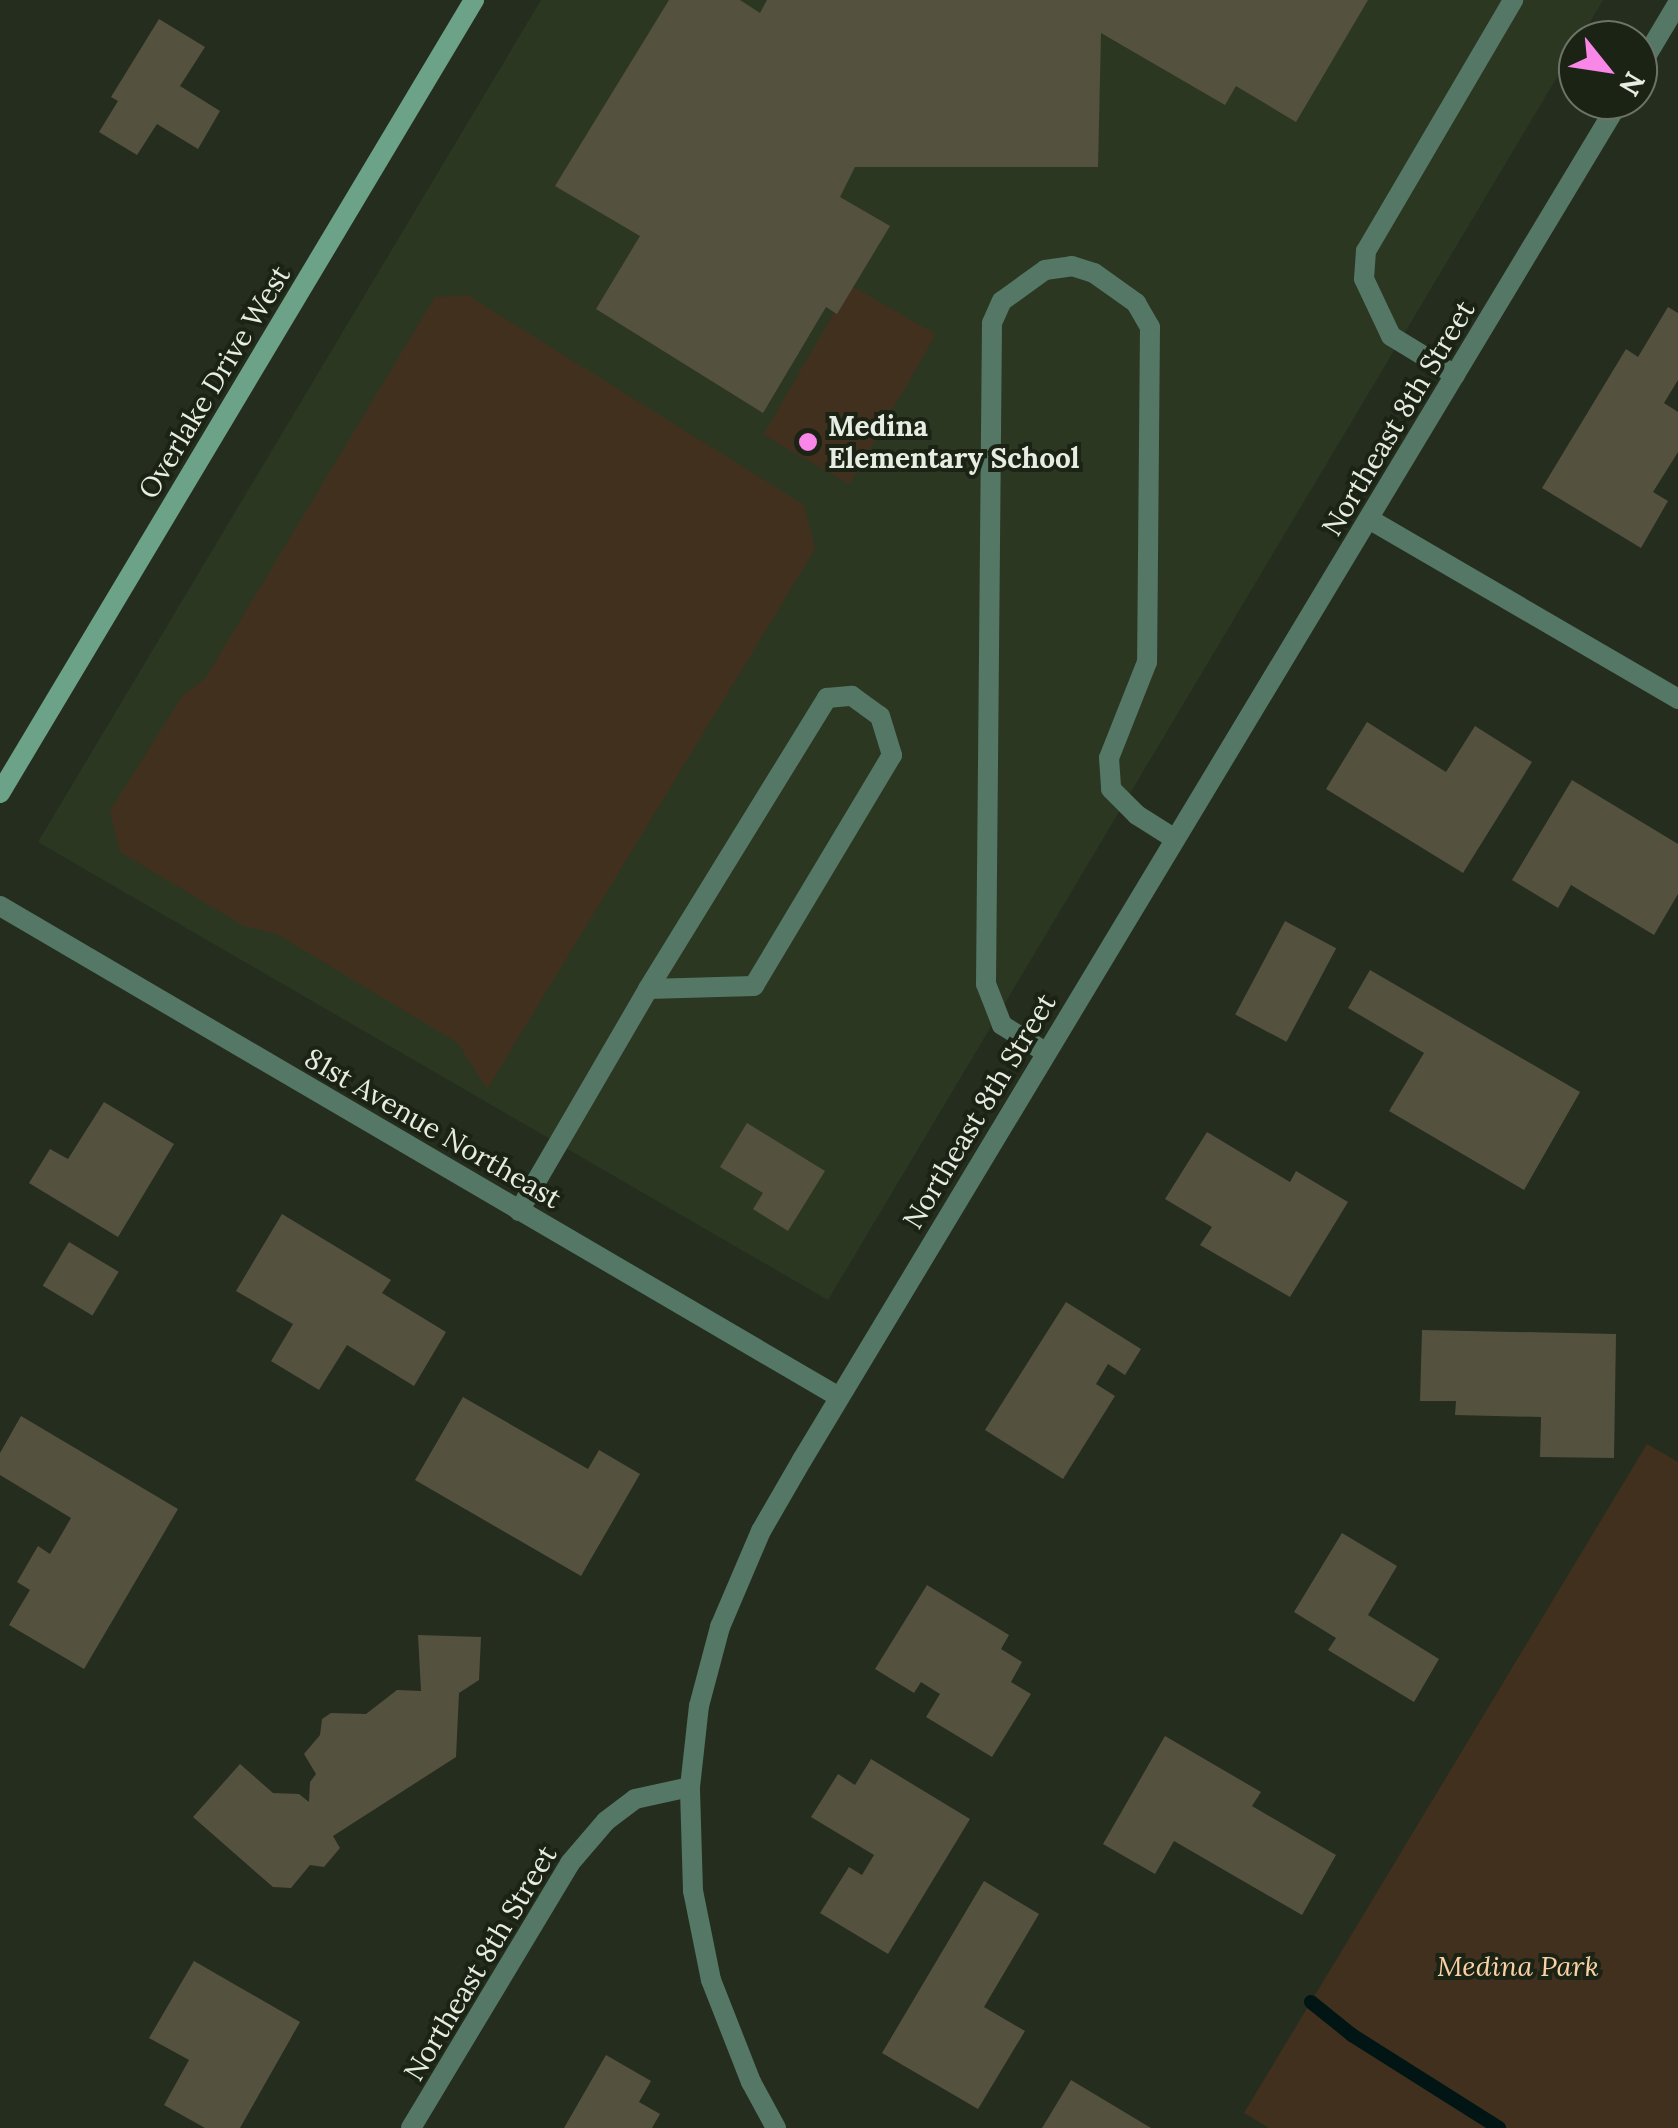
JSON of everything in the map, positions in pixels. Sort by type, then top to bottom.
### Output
[{"type":"street","name":"Overlake Drive West","points":[[0,792],[474,0]]},
{"type":"street","points":[[1455,376],[1391,336],[1364,279],[1366,251],[1514,0]]},
{"type":"street","points":[[1658,36],[1678,3]]},
{"type":"street","name":"Northeast 8th Street","points":[[412,2128],[570,1863],[606,1821],[635,1799],[690,1788],[699,1706],[720,1627],[761,1532],[1045,1052],[1608,120]]},
{"type":"street","points":[[1045,1052],[1002,1025],[986,984],[992,322],[1002,300],[1045,270],[1072,266],[1094,273],[1136,302],[1150,327],[1147,662],[1108,758],[1111,789],[1136,815],[1175,839]]},
{"type":"street","points":[[1370,519],[1678,700]]},
{"type":"street","points":[[519,1211],[648,989],[827,698],[852,696],[880,716],[892,755],[754,986],[648,989]]},
{"type":"street","name":"81st Avenue Northeast","points":[[0,906],[839,1397]]},
{"type":"street","points":[[690,1788],[693,1891],[711,1980],[751,2082],[776,2128]]},
{"type":"shaded area","name":"Medina Elementary School","points":[[541,0],[1603,0],[1591,20],[1558,20],[1558,75],[828,1300],[38,842]]},
{"type":"green space","points":[[850,285],[936,334],[849,484],[764,435]]},
{"type":"green space","points":[[467,295],[804,505],[815,549],[487,1089],[458,1043],[277,934],[244,926],[120,852],[110,811],[183,695],[205,679],[435,297]]},
{"type":"green space","name":"Medina Park","points":[[1647,1444],[1678,1462],[1678,2128],[1269,2128],[1244,2113]]},
{"type":"building","points":[[669,0],[740,0],[760,13],[767,0],[1368,0],[1296,122],[1236,86],[1225,105],[1101,33],[1098,167],[855,167],[840,197],[890,226],[837,314],[826,307],[763,413],[596,309],[640,236],[555,186]]},
{"type":"building","points":[[159,19],[205,47],[180,86],[220,111],[198,149],[157,124],[137,155],[99,132],[118,101],[111,97]]},
{"type":"building","points":[[1668,307],[1678,313],[1678,380],[1664,403],[1678,412],[1678,452],[1653,492],[1668,501],[1641,548],[1542,488],[1626,349],[1638,357]]},
{"type":"building","points":[[1367,722],[1446,772],[1475,726],[1532,762],[1463,873],[1326,789]]},
{"type":"building","points":[[1572,780],[1678,844],[1678,894],[1654,935],[1571,885],[1558,908],[1512,880]]},
{"type":"building","points":[[1285,921],[1336,948],[1286,1042],[1235,1015]]},
{"type":"building","points":[[1370,970],[1580,1092],[1524,1190],[1389,1111],[1424,1053],[1348,1008]]},
{"type":"building","points":[[104,1102],[174,1144],[118,1237],[29,1183],[50,1149],[68,1159]]},
{"type":"building","points":[[747,1123],[825,1171],[788,1231],[753,1209],[763,1193],[720,1167]]},
{"type":"building","points":[[1207,1132],[1290,1182],[1296,1171],[1348,1202],[1290,1297],[1200,1245],[1212,1227],[1165,1199]]},
{"type":"building","points":[[282,1214],[391,1280],[382,1293],[446,1332],[414,1386],[347,1345],[319,1390],[271,1361],[293,1324],[236,1291]]},
{"type":"building","points":[[69,1242],[119,1272],[92,1316],[43,1286]]},
{"type":"building","points":[[1066,1302],[1141,1349],[1125,1375],[1108,1364],[1096,1384],[1115,1396],[1063,1479],[985,1430]]},
{"type":"building","points":[[1422,1330],[1616,1334],[1614,1458],[1540,1457],[1541,1417],[1455,1415],[1456,1401],[1420,1401]]},
{"type":"building","points":[[463,1397],[588,1469],[599,1450],[640,1474],[581,1576],[415,1480]]},
{"type":"building","points":[[21,1416],[178,1509],[84,1669],[9,1625],[30,1590],[17,1582],[38,1546],[50,1554],[71,1518],[0,1475],[0,1453]]},
{"type":"building","points":[[1342,1533],[1397,1566],[1368,1615],[1439,1659],[1414,1702],[1328,1650],[1336,1638],[1294,1612]]},
{"type":"building","points":[[927,1585],[1009,1635],[1001,1649],[1022,1662],[1011,1682],[1031,1694],[992,1757],[926,1717],[940,1694],[921,1682],[914,1693],[875,1669]]},
{"type":"building","points":[[418,1635],[481,1637],[479,1680],[459,1693],[456,1757],[333,1836],[340,1848],[324,1867],[310,1865],[291,1888],[273,1887],[193,1817],[240,1764],[273,1793],[299,1794],[309,1802],[310,1782],[316,1774],[304,1754],[320,1735],[322,1719],[331,1713],[366,1714],[397,1690],[421,1691]]},
{"type":"building","points":[[1165,1736],[1261,1792],[1252,1806],[1336,1855],[1302,1915],[1174,1841],[1155,1874],[1103,1844]]},
{"type":"building","points":[[871,1759],[970,1819],[888,1954],[820,1913],[849,1867],[862,1875],[874,1855],[811,1817],[838,1774],[855,1785]]},
{"type":"building","points":[[984,1881],[1039,1914],[984,2007],[1025,2031],[978,2109],[882,2053]]},
{"type":"building","points":[[194,1961],[300,2022],[240,2128],[205,2128],[164,2105],[189,2060],[149,2038]]},
{"type":"building","points":[[606,2055],[651,2081],[639,2102],[660,2114],[652,2128],[564,2128]]},
{"type":"building","points":[[1071,2080],[1151,2128],[1042,2128]]},
{"type":"waterway","points":[[1311,2002],[1352,2035],[1499,2128]]},
{"type":"place","name":"Medina Elementary School","points":[[808,442]]}]
